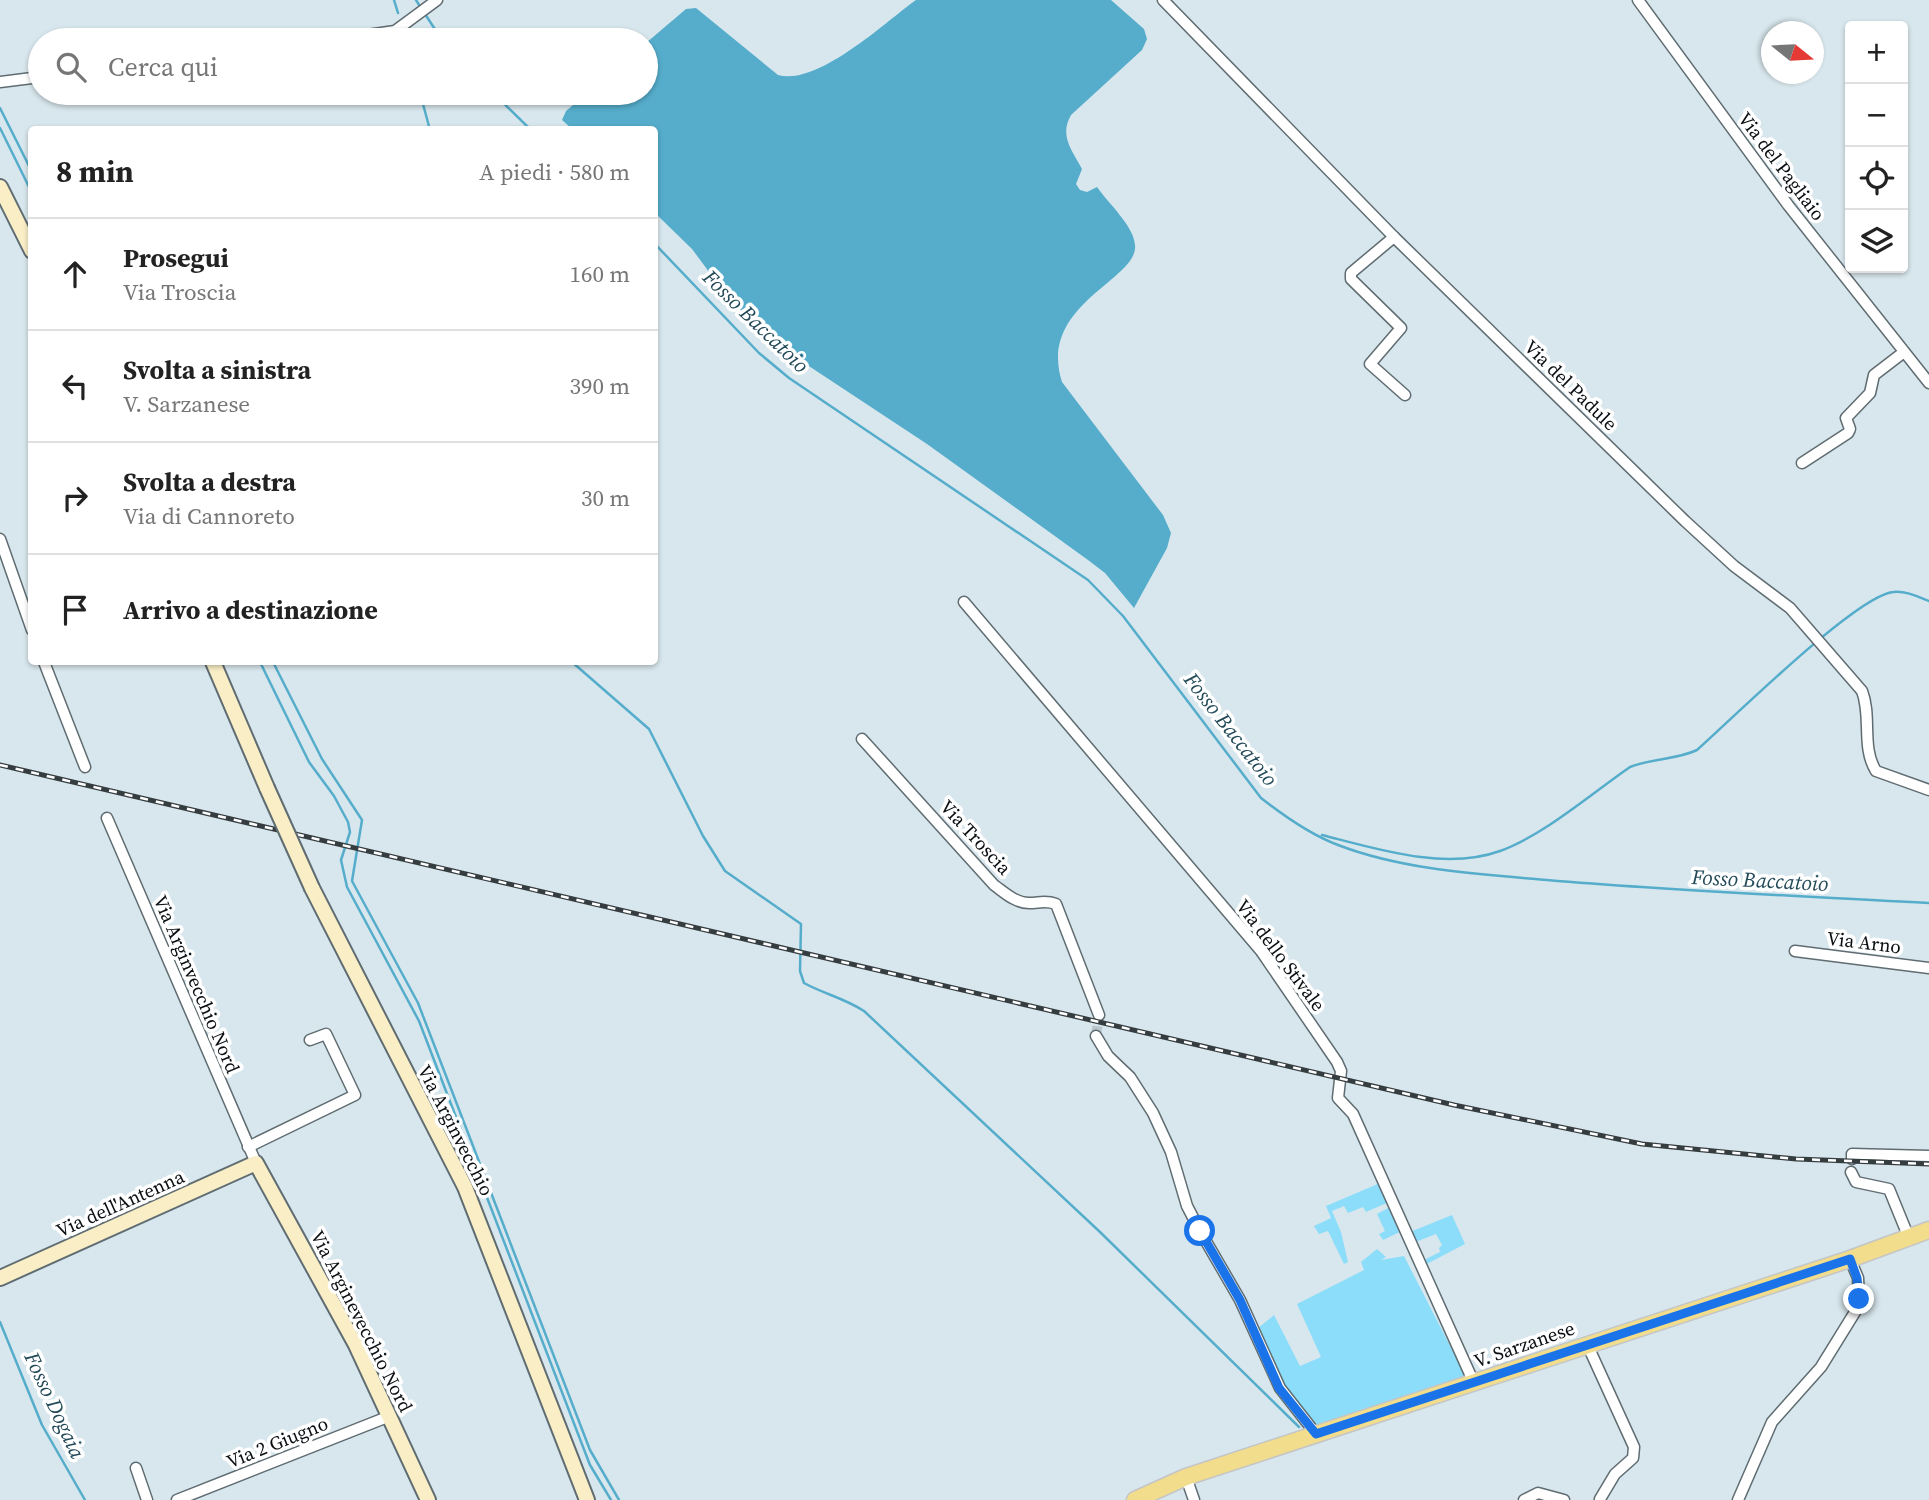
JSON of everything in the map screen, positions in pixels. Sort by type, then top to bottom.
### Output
[{"type":"main road","points":[[0,187],[28,243]]},
{"type":"main road","name":"Via Arginvecchio","points":[[214,665],[312,888],[465,1187],[587,1500]]},
{"type":"main road","name":"Via dell'Antenna","points":[[0,1278],[256,1163]]},
{"type":"main road","name":"Via Arginevecchio Nord","points":[[256,1163],[356,1345],[390,1416],[424,1499]]},
{"type":"main road","name":"V. Sarzanese","points":[[1135,1500],[1186,1477],[1850,1259],[1929,1230]]},
{"type":"street","name":"Via del Padule","points":[[1163,0],[1394,237],[1685,521],[1755,583],[1779,598],[1862,691],[1866,701],[1868,749],[1876,771],[1929,790]]},
{"type":"street","name":"Via del Pagliaio","points":[[1638,0],[1788,205],[1929,383]]},
{"type":"street","points":[[397,28],[435,2]]},
{"type":"street","points":[[3,82],[28,79]]},
{"type":"street","points":[[1394,237],[1352,273],[1351,279],[1401,328],[1370,364],[1405,395]]},
{"type":"street","points":[[1802,463],[1848,433],[1850,429],[1847,414],[1870,393],[1874,375],[1905,352]]},
{"type":"street","points":[[0,539],[28,619]]},
{"type":"street","name":"Via dello Stivale","points":[[964,603],[1261,951],[1337,1062],[1341,1071],[1338,1098],[1353,1114],[1474,1383]]},
{"type":"street","points":[[45,665],[85,767]]},
{"type":"street","name":"Via Troscia","points":[[862,739],[994,885],[1015,900],[1026,903],[1048,901],[1056,904],[1099,1015]]},
{"type":"street","name":"Via Arginvecchio Nord","points":[[107,818],[256,1163]]},
{"type":"street","name":"Via Arno","points":[[1795,951],[1929,968]]},
{"type":"street","points":[[248,1147],[355,1095],[326,1034],[310,1040]]},
{"type":"street","points":[[1096,1036],[1108,1056],[1130,1077],[1153,1113],[1171,1152],[1187,1206],[1240,1300],[1279,1388],[1316,1434]]},
{"type":"street","points":[[1852,1156],[1929,1156]]},
{"type":"street","points":[[1851,1172],[1856,1182],[1889,1189],[1909,1238]]},
{"type":"street","points":[[1738,1500],[1772,1422],[1821,1367],[1855,1312],[1859,1299],[1857,1278],[1850,1259]]},
{"type":"street","points":[[1587,1344],[1633,1447],[1633,1458],[1615,1474],[1600,1499]]},
{"type":"street","name":"Via 2 Giugno","points":[[177,1500],[390,1416]]},
{"type":"street","points":[[136,1468],[148,1500]]},
{"type":"street","points":[[1186,1477],[1194,1500]]},
{"type":"street","points":[[1524,1500],[1538,1493],[1564,1500]]},
{"type":"shaded area","points":[[1380,1183],[1389,1202],[1366,1212],[1363,1207],[1348,1213],[1344,1206],[1332,1211],[1341,1232],[1348,1262],[1344,1264],[1328,1231],[1319,1234],[1314,1226],[1331,1218],[1326,1206]]},
{"type":"shaded area","points":[[1390,1207],[1402,1231],[1383,1240],[1379,1234],[1385,1231],[1377,1214]]},
{"type":"shaded area","points":[[1452,1215],[1465,1244],[1423,1266],[1420,1262],[1440,1252],[1442,1245],[1436,1234],[1413,1243],[1410,1232]]},
{"type":"shaded area","points":[[1377,1249],[1386,1257],[1381,1260],[1404,1256],[1466,1377],[1315,1427],[1283,1386],[1257,1329],[1274,1315],[1300,1366],[1321,1357],[1297,1304],[1364,1270],[1361,1262]]},
{"type":"water","points":[[916,0],[1111,0],[1144,29],[1147,39],[1142,50],[1071,115],[1066,130],[1068,143],[1082,169],[1076,184],[1080,190],[1087,192],[1097,187],[1130,230],[1135,245],[1132,258],[1122,270],[1075,314],[1063,333],[1058,355],[1062,382],[1163,515],[1171,533],[1167,548],[1134,608],[1105,573],[1088,560],[927,444],[780,347],[730,300],[692,249],[658,216],[658,126],[569,126],[562,120],[573,105],[658,105],[658,33],[686,9],[696,8],[778,75],[794,76],[812,71],[869,37]]},
{"type":"waterway","points":[[394,0],[398,13]]},
{"type":"waterway","name":"Fosso Baccatoio","points":[[416,0],[421,8]]},
{"type":"waterway","name":"Fosso Baccatoio","points":[[425,14],[434,28]]},
{"type":"waterway","points":[[423,105],[429,126]]},
{"type":"waterway","name":"Fosso Baccatoio","points":[[505,105],[527,126]]},
{"type":"waterway","points":[[0,108],[28,164]]},
{"type":"waterway","points":[[0,128],[28,185]]},
{"type":"waterway","name":"Fosso Baccatoio","points":[[658,247],[759,353],[789,378],[1088,580],[1123,616],[1261,798],[1318,836],[1388,860],[1468,873],[1642,887],[1929,903]]},
{"type":"waterway","points":[[1322,835],[1411,856],[1457,859],[1500,851],[1550,825],[1630,767],[1697,750],[1824,636],[1875,599],[1897,592],[1929,601]]},
{"type":"waterway","points":[[261,665],[309,762],[334,796],[348,822],[350,832],[341,860],[347,887],[419,1021],[590,1465],[611,1500]]},
{"type":"waterway","points":[[275,665],[322,759],[362,820],[352,881],[418,1003],[590,1450],[619,1500]]},
{"type":"waterway","points":[[575,665],[649,729],[703,836],[725,871],[801,924],[800,971],[804,983],[864,1011],[1100,1232],[1299,1427]]},
{"type":"waterway","name":"Fosso Dogaia","points":[[0,1322],[42,1425],[85,1500]]},
{"type":"tunnel","points":[[1096,1036],[1099,1015]]},
{"type":"railway","points":[[0,765],[1454,1105],[1642,1144],[1796,1159],[1929,1164]]},
{"type":"route","points":[[1200,1231],[1240,1300],[1279,1388],[1316,1434],[1850,1259],[1857,1278],[1859,1299]]}]
